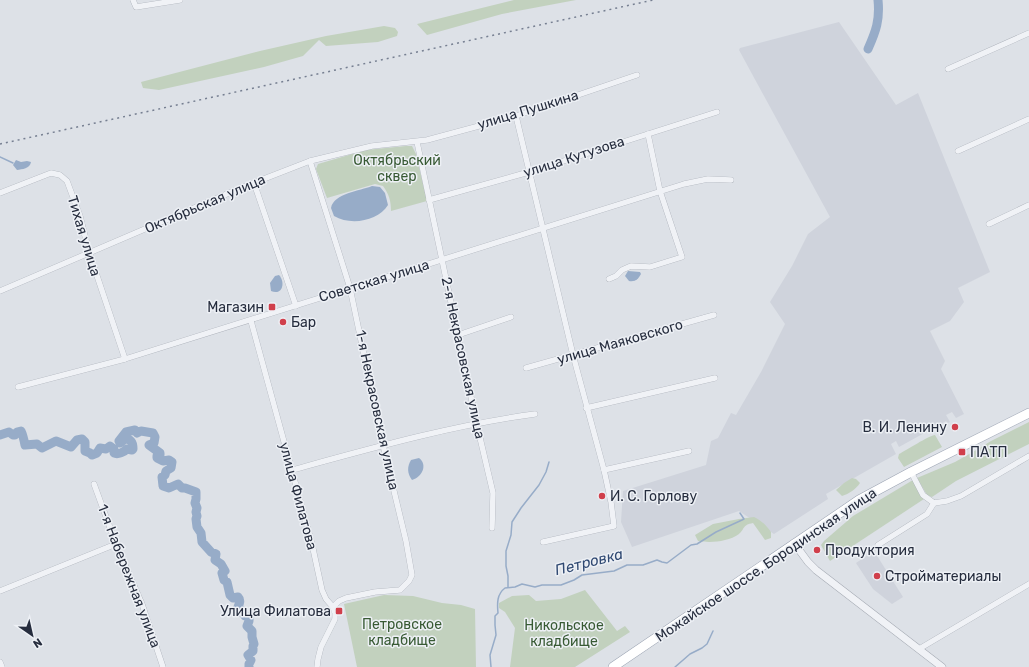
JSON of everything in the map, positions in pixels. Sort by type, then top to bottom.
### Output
[{"type":"main road","name":"Можайское шоссе, Бородинская улица","points":[[615,666],[859,500],[911,472],[1029,413]]},
{"type":"street","points":[[133,0],[136,7],[180,0]]},
{"type":"street","points":[[948,69],[1029,33]]},
{"type":"street","name":"улица Пушкина","points":[[417,142],[516,116],[637,75]]},
{"type":"street","name":"улица Кутузова","points":[[429,200],[529,172],[717,112]]},
{"type":"street","points":[[516,116],[586,408],[604,470],[611,502],[614,526],[543,542]]},
{"type":"street","points":[[958,151],[1029,119]]},
{"type":"street","points":[[609,280],[630,266],[650,267],[682,257],[660,191],[648,134]]},
{"type":"street","name":"Октябрьская улица","points":[[0,291],[89,252],[310,161],[372,146],[417,142]]},
{"type":"street","name":"2-я Некрасовская улица","points":[[417,142],[441,260],[493,493],[492,528]]},
{"type":"street","name":"1-я Некрасовская улица","points":[[310,161],[350,288],[383,445],[406,541],[412,575],[409,581],[400,590],[375,592],[346,598],[339,601],[334,607]]},
{"type":"street","name":"Тихая улица","points":[[0,193],[51,173],[60,175],[67,182],[80,216],[89,252],[125,359]]},
{"type":"street","name":"Советская улица","points":[[18,387],[125,359],[251,321],[350,288],[684,184],[708,179],[731,180]]},
{"type":"street","points":[[254,183],[296,306]]},
{"type":"street","points":[[989,224],[1029,205]]},
{"type":"street","name":"улица Маяковского","points":[[526,368],[714,315]]},
{"type":"street","points":[[458,334],[511,317]]},
{"type":"street","name":"улица Филатова","points":[[251,321],[312,544],[322,590],[326,599],[334,607]]},
{"type":"street","points":[[586,408],[715,378]]},
{"type":"street","points":[[292,470],[383,445],[501,419],[535,414]]},
{"type":"street","points":[[604,470],[689,451]]},
{"type":"street","points":[[911,472],[923,495],[934,503],[947,501],[961,496],[1029,456]]},
{"type":"street","name":"1-я Набережная улица","points":[[94,484],[116,544],[142,604],[163,667]]},
{"type":"street","points":[[878,545],[927,514],[934,503]]},
{"type":"street","points":[[794,543],[816,570],[942,667]]},
{"type":"street","points":[[0,591],[116,544]]},
{"type":"street","points":[[919,649],[1029,584]]},
{"type":"street","points":[[317,667],[321,647],[335,618],[334,607]]},
{"type":"street","points":[[0,662],[2,667]]},
{"type":"shaded area","points":[[839,22],[896,105],[918,93],[990,272],[958,288],[964,302],[950,321],[930,331],[945,361],[941,369],[964,414],[956,418],[952,412],[946,415],[950,422],[948,423],[946,421],[899,447],[896,441],[891,444],[896,454],[826,494],[828,499],[774,534],[739,511],[632,547],[621,522],[623,491],[706,465],[711,441],[718,438],[731,413],[736,415],[761,372],[785,324],[770,302],[792,266],[808,234],[830,217],[739,50],[740,48]]},
{"type":"shaded area","name":"Стройматериалы","points":[[874,551],[903,597],[892,604],[873,589],[856,563]]},
{"type":"green space","points":[[514,0],[576,0],[502,14],[427,35],[417,24]]},
{"type":"green space","points":[[384,26],[395,28],[398,32],[397,36],[378,42],[326,46],[319,40],[303,56],[264,67],[159,90],[143,88],[141,82],[260,51],[326,36]]},
{"type":"green space","name":"Октябрьский сквер","points":[[412,146],[416,154],[427,201],[391,211],[391,204],[385,189],[383,186],[375,184],[327,198],[316,169],[318,164],[366,150]]},
{"type":"green space","points":[[1029,422],[1029,444],[956,481],[932,497],[927,495],[917,478],[955,462],[991,441]]},
{"type":"green space","points":[[935,435],[942,447],[904,467],[898,458],[899,454]]},
{"type":"green space","points":[[852,478],[856,479],[860,483],[852,491],[842,496],[836,490]]},
{"type":"green space","points":[[913,480],[924,499],[830,561],[821,545],[824,541],[853,516]]},
{"type":"green space","points":[[754,517],[767,527],[771,532],[771,538],[765,540],[753,523],[745,526],[739,534],[730,539],[713,542],[698,541],[695,535],[713,524]]},
{"type":"green space","name":"Никольское кладбище","points":[[585,590],[617,631],[625,626],[630,632],[575,667],[510,667],[515,628],[505,612],[499,608],[499,603],[512,596],[529,595],[536,601],[561,599]]},
{"type":"green space","name":"Петровское кладбище","points":[[384,595],[413,596],[475,609],[476,667],[357,667],[344,604]]},
{"type":"water","points":[[16,160],[21,162],[31,162],[29,166],[17,170],[13,165]]},
{"type":"water","points":[[372,186],[380,187],[385,193],[388,205],[378,215],[356,221],[348,221],[334,216],[331,208],[337,199],[348,193]]},
{"type":"water","points":[[628,271],[640,272],[641,274],[636,280],[629,281],[625,276]]},
{"type":"water","points":[[279,275],[282,282],[282,288],[278,292],[271,291],[270,283],[275,276]]},
{"type":"water","points":[[419,458],[423,464],[423,470],[419,476],[412,480],[408,472],[409,465],[411,460]]},
{"type":"waterway","name":"Петровка","points":[[868,49],[877,25],[878,0]]},
{"type":"waterway","points":[[0,157],[13,163]]},
{"type":"waterway","points":[[0,435],[9,432],[15,435],[17,432],[21,431],[25,445],[37,444],[42,448],[56,441],[71,447],[77,440],[82,439],[85,442],[85,451],[92,455],[97,453],[100,448],[106,449],[110,446],[114,449],[114,453],[116,454],[127,449],[132,450],[133,445],[131,441],[127,439],[120,443],[119,441],[126,432],[135,430],[137,433],[141,431],[153,433],[155,437],[154,443],[149,445],[160,453],[157,458],[163,461],[169,460],[172,462],[171,468],[166,471],[165,475],[162,477],[163,486],[169,488],[178,484],[182,488],[196,492],[196,519],[197,527],[201,533],[202,542],[211,552],[216,554],[215,560],[221,564],[225,571],[222,573],[224,580],[227,582],[230,595],[233,598],[238,597],[240,600],[237,610],[238,612],[243,611],[245,616],[249,617],[247,626],[252,631],[254,644],[253,651],[248,655],[251,660],[249,667]]},
{"type":"waterway","points":[[508,587],[506,551],[511,535],[512,522],[539,485],[546,472],[549,462]]},
{"type":"waterway","name":"Петровка","points":[[491,667],[490,655],[496,635],[495,616],[498,613],[500,593],[505,588],[515,587],[522,584],[535,587],[542,585],[561,585],[582,575],[614,571],[627,565],[643,565],[657,560],[667,563],[691,545],[697,544],[716,532],[744,519],[740,513]]},
{"type":"waterway","points":[[675,667],[690,654],[707,644],[713,631]]},
{"type":"railway","points":[[0,144],[653,0]]},
{"type":"place","name":"Магазин","points":[[272,307]]},
{"type":"place","name":"Бар","points":[[283,322]]},
{"type":"place","name":"В. И. Ленину","points":[[955,427]]},
{"type":"place","name":"ПАТП","points":[[962,452]]},
{"type":"place","name":"И. С. Горлову","points":[[602,496]]},
{"type":"place","name":"Продуктория","points":[[817,550]]},
{"type":"place","name":"Стройматериалы","points":[[877,576]]},
{"type":"place","name":"Улица Филатова","points":[[339,611]]}]
